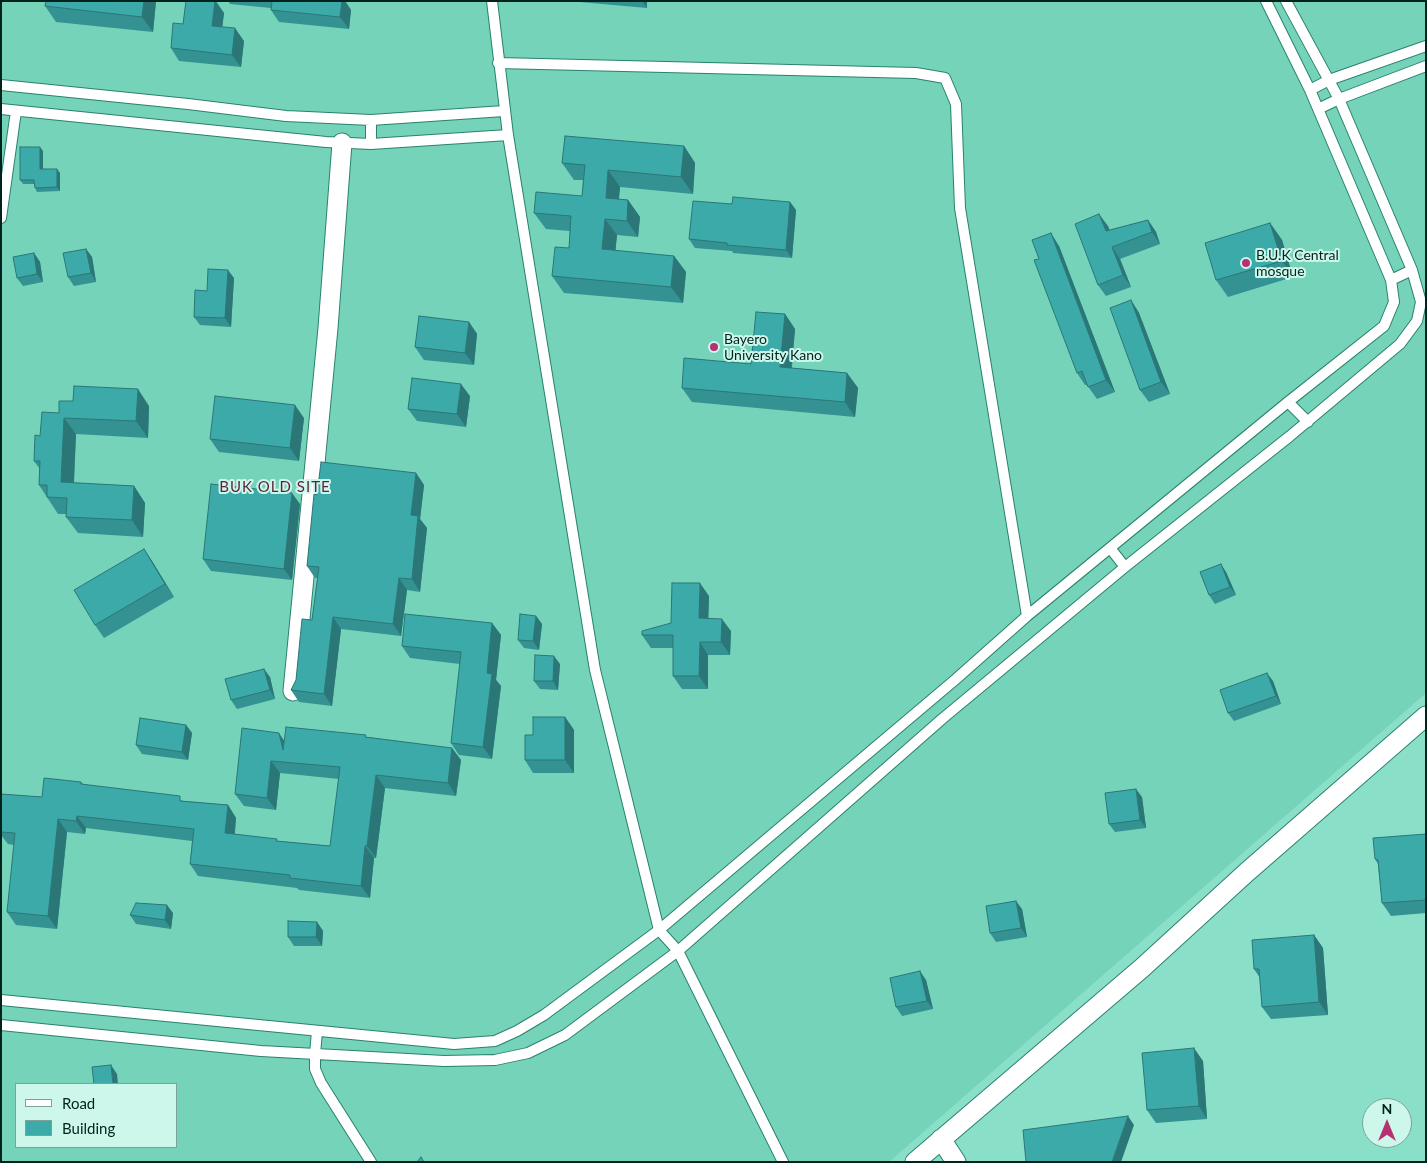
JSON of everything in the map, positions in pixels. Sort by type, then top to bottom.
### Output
[{"type":"street","points":[[293,691],[327,338],[342,143]]},
{"type":"street","points":[[915,1162],[1142,968],[1247,872],[1426,716]]},
{"type":"street","points":[[942,1139],[956,1162]]},
{"type":"lane","points":[[492,1],[504,111],[595,670],[659,930],[678,951],[783,1162]]},
{"type":"lane","points":[[1,1000],[454,1044],[494,1041],[544,1015],[659,930],[956,679],[1027,616],[1288,402],[1384,326],[1394,302],[1391,280],[1310,90],[1266,1]]},
{"type":"lane","points":[[1,1026],[261,1051],[444,1061],[495,1060],[528,1053],[565,1035],[678,951],[942,719],[1125,568],[1308,422],[1400,344],[1417,322],[1423,305],[1412,270],[1339,99],[1286,1]]},
{"type":"lane","points":[[1310,90],[1329,80],[1426,46]]},
{"type":"lane","points":[[498,63],[899,73],[945,78],[956,104],[960,208],[1027,616]]},
{"type":"lane","points":[[1318,109],[1339,99],[1426,66]]},
{"type":"lane","points":[[1,85],[286,116],[371,120],[504,111]]},
{"type":"lane","points":[[1,109],[342,143],[371,144],[508,135]]},
{"type":"lane","points":[[1,218],[16,111]]},
{"type":"lane","points":[[371,120],[371,144]]},
{"type":"lane","points":[[1391,280],[1412,270]]},
{"type":"lane","points":[[1288,402],[1308,422]]},
{"type":"lane","points":[[1110,548],[1125,568]]},
{"type":"lane","points":[[317,1031],[316,1069],[321,1083],[371,1162]]},
{"type":"shaded area","name":"Bayero University Kano","points":[[1,1],[1426,1],[1426,693],[889,1162],[1,1162]]},
{"type":"building","points":[[46,1],[144,1],[142,17],[45,6]]},
{"type":"building","points":[[186,1],[215,1],[212,26],[235,28],[232,55],[171,48],[173,23],[183,24]]},
{"type":"building","points":[[272,1],[342,1],[340,17],[271,10]]},
{"type":"building","points":[[565,136],[684,146],[681,177],[608,170],[606,198],[628,200],[627,221],[605,219],[602,249],[674,256],[671,287],[552,276],[555,247],[569,248],[571,216],[534,213],[536,192],[582,196],[585,165],[562,163]]},
{"type":"building","points":[[20,147],[40,147],[40,169],[57,169],[57,187],[35,188],[34,180],[20,180]]},
{"type":"building","points":[[733,197],[790,202],[786,250],[727,245],[727,243],[689,239],[693,201],[732,204]]},
{"type":"building","points":[[1099,214],[1106,231],[1148,220],[1152,232],[1112,247],[1123,275],[1098,285],[1075,224]]},
{"type":"building","points":[[1270,223],[1282,261],[1216,280],[1205,243]]},
{"type":"building","points":[[1051,233],[1106,380],[1088,387],[1082,371],[1077,373],[1034,260],[1039,259],[1032,240]]},
{"type":"building","points":[[86,249],[91,273],[68,277],[63,253]]},
{"type":"building","points":[[34,253],[37,274],[17,278],[13,257]]},
{"type":"building","points":[[208,269],[228,270],[225,318],[194,317],[195,290],[207,291]]},
{"type":"building","points":[[1131,300],[1161,382],[1140,390],[1110,308]]},
{"type":"building","points":[[756,312],[785,314],[780,367],[847,373],[845,402],[682,388],[684,358],[751,364]]},
{"type":"building","points":[[419,316],[469,322],[465,353],[415,347]]},
{"type":"building","points":[[412,378],[461,384],[457,414],[408,409]]},
{"type":"building","points":[[74,386],[138,389],[136,421],[64,418],[61,482],[134,486],[132,520],[66,517],[67,498],[47,497],[47,485],[39,485],[40,461],[34,461],[35,435],[40,436],[42,412],[59,413],[59,401],[73,401]]},
{"type":"building","points":[[215,396],[295,405],[290,448],[210,439]]},
{"type":"building","points":[[321,462],[416,473],[411,515],[418,516],[412,579],[399,578],[393,624],[333,617],[324,694],[291,690],[296,680],[302,619],[312,620],[319,567],[307,566],[314,494],[317,495]]},
{"type":"building","points":[[211,484],[292,493],[284,569],[203,559]]},
{"type":"building","points":[[144,549],[165,584],[95,625],[74,590]]},
{"type":"building","points":[[1221,564],[1230,587],[1209,595],[1200,572]]},
{"type":"building","points":[[672,583],[700,583],[699,618],[722,619],[721,642],[700,642],[699,676],[673,676],[673,635],[642,635],[642,631],[671,623]]},
{"type":"building","points":[[405,614],[492,623],[487,673],[492,674],[483,747],[451,743],[461,652],[402,646]]},
{"type":"building","points":[[520,614],[536,616],[533,641],[518,640]]},
{"type":"building","points":[[535,655],[554,656],[553,681],[534,681]]},
{"type":"building","points":[[264,669],[270,690],[231,700],[225,679]]},
{"type":"building","points":[[1267,673],[1276,696],[1228,713],[1220,690]]},
{"type":"building","points":[[533,717],[565,717],[565,760],[525,760],[525,735],[533,735]]},
{"type":"building","points":[[140,718],[186,725],[182,752],[136,745]]},
{"type":"building","points":[[286,727],[366,735],[365,737],[452,748],[448,783],[376,775],[361,886],[290,878],[290,875],[190,864],[194,829],[77,816],[76,821],[58,819],[48,916],[7,912],[15,833],[1,832],[1,794],[42,797],[44,778],[180,796],[180,801],[228,805],[225,833],[277,839],[276,841],[330,846],[340,767],[271,761],[267,798],[235,794],[242,728],[279,733],[283,750]]},
{"type":"building","points":[[1136,789],[1140,820],[1109,824],[1105,793]]},
{"type":"building","points":[[1426,834],[1426,900],[1382,903],[1378,860],[1375,859],[1373,838]]},
{"type":"building","points":[[1016,901],[1021,928],[990,933],[986,906]]},
{"type":"building","points":[[136,903],[167,905],[165,920],[130,915]]},
{"type":"building","points":[[288,921],[317,922],[316,937],[288,937]]},
{"type":"building","points":[[1314,935],[1319,1002],[1262,1007],[1259,969],[1254,969],[1252,940]]},
{"type":"building","points":[[920,971],[927,1001],[896,1007],[890,978]]},
{"type":"building","points":[[1194,1048],[1199,1106],[1147,1110],[1142,1053]]},
{"type":"building","points":[[111,1065],[113,1083],[94,1083],[92,1067]]},
{"type":"building","points":[[1128,1116],[1112,1162],[1026,1162],[1023,1130]]},
{"type":"building","points":[[421,1157],[424,1162],[417,1162]]},
{"type":"place","name":"B.U.K Central mosque","points":[[1246,263]]},
{"type":"place","name":"Bayero University Kano","points":[[714,347]]},
{"type":"district","name":"BUK OLD SITE","points":[[275,487]]}]
